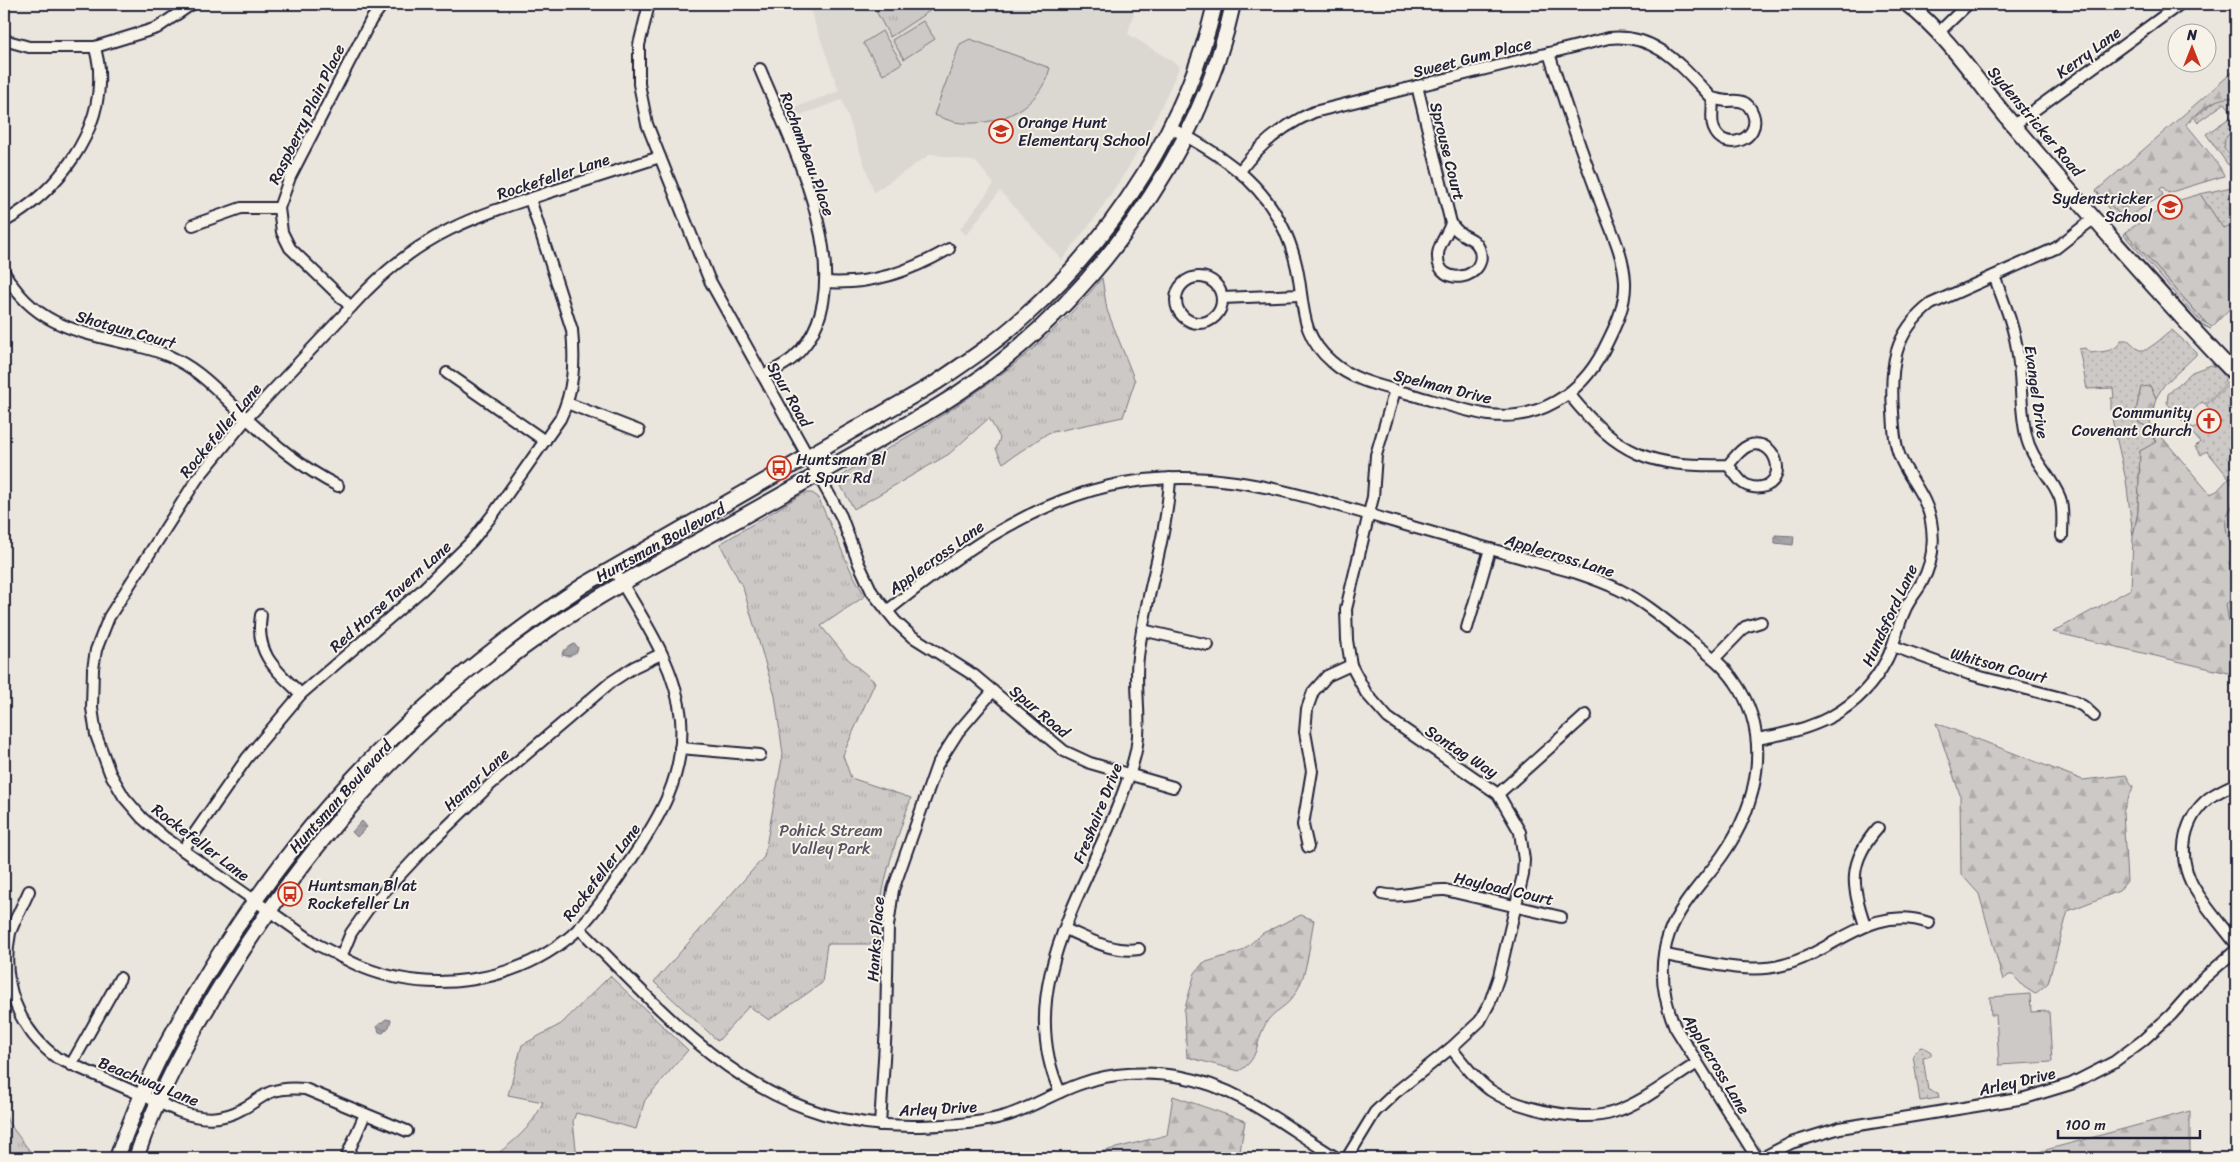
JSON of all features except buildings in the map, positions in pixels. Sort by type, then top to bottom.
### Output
[{"type":"street","points":[[4,40],[29,47],[95,47],[157,28],[192,4]]},
{"type":"street","name":"Raspberry Plain Place","points":[[351,307],[290,248],[282,232],[279,208],[290,177],[371,20],[382,4]]},
{"type":"street","name":"Spur Road","points":[[649,4],[639,45],[639,84],[647,124],[709,279],[841,516],[867,582],[887,611],[910,635],[966,669],[1064,751],[1090,763],[1173,787]]},
{"type":"street","name":"Huntsman Boulevard","points":[[117,1158],[141,1096],[179,1018],[255,900],[289,852],[368,760],[420,710],[479,660],[537,616],[584,585],[937,382],[979,354],[1026,315],[1070,272],[1112,220],[1142,175],[1169,127],[1202,53],[1214,4]]},
{"type":"street","name":"Huntsman Boulevard","points":[[136,1158],[176,1062],[195,1027],[269,910],[303,863],[381,772],[432,723],[490,673],[547,631],[622,583],[818,474],[960,392],[1017,348],[1083,284],[1122,236],[1157,184],[1185,136],[1218,59],[1233,4]]},
{"type":"street","name":"Sydenstricker Road","points":[[1907,4],[1939,32],[2014,125],[2093,218],[2236,375]]},
{"type":"street","points":[[1939,32],[1968,4]]},
{"type":"street","name":"Kerry Lane","points":[[2014,125],[2180,4]]},
{"type":"street","name":"Sweet Gum Place","points":[[1240,171],[1256,151],[1274,134],[1302,117],[1416,86],[1609,38],[1626,37],[1659,47],[1673,57],[1712,98]]},
{"type":"street","points":[[4,222],[21,212],[48,190],[66,168],[83,140],[93,113],[98,85],[99,70],[95,47]]},
{"type":"street","name":"Spelman Drive","points":[[1169,127],[1221,156],[1240,171],[1257,188],[1282,224],[1295,260],[1302,312],[1312,337],[1320,350],[1332,362],[1354,376],[1395,390],[1475,412],[1502,416],[1522,414],[1540,410],[1569,394],[1591,372],[1610,338],[1622,310],[1625,279],[1617,248],[1568,116],[1549,53]]},
{"type":"street","name":"Rochambeau Place","points":[[760,69],[814,206],[823,248],[825,282],[823,305],[818,321],[808,340],[790,360],[763,376]]},
{"type":"street","name":"Sprouse Court","points":[[1416,86],[1451,223]]},
{"type":"street","points":[[1712,98],[1726,102],[1743,102],[1751,108],[1755,119],[1753,130],[1747,137],[1738,142],[1728,142],[1719,137],[1713,128],[1714,108],[1712,98]]},
{"type":"street","name":"Rockefeller Lane","points":[[614,568],[649,630],[670,673],[678,698],[680,748],[675,777],[660,815],[608,892],[579,928],[563,941],[527,963],[497,974],[465,981],[431,982],[400,978],[362,967],[318,945],[164,837],[142,818],[124,797],[110,773],[100,748],[93,721],[91,694],[93,669],[102,634],[118,600],[196,479],[247,418],[351,307],[382,275],[434,237],[476,216],[660,157]]},
{"type":"street","name":"Red Horse Tavern Lane","points":[[183,850],[247,758],[302,694],[457,557],[494,513],[545,441],[567,403],[574,369],[572,330],[530,199]]},
{"type":"street","points":[[193,225],[241,208],[279,208]]},
{"type":"street","name":"Hundsford Lane","points":[[1757,739],[1804,730],[1838,713],[1870,686],[1880,672],[1893,646],[1904,611],[1927,572],[1933,538],[1931,521],[1926,504],[1903,465],[1896,444],[1891,388],[1894,357],[1905,332],[1923,310],[1942,298],[2056,248],[2093,218]]},
{"type":"street","points":[[1451,223],[1459,232],[1475,241],[1480,254],[1478,267],[1462,277],[1452,277],[1444,273],[1438,263],[1439,248],[1446,237],[1451,223]]},
{"type":"street","points":[[825,282],[846,284],[882,279],[912,269],[948,249]]},
{"type":"street","name":"Shotgun Court","points":[[4,272],[24,300],[40,314],[70,329],[157,351],[177,359],[203,377],[294,460],[338,486]]},
{"type":"street","points":[[1201,276],[1213,281],[1218,286],[1222,298],[1219,311],[1215,316],[1210,320],[1197,323],[1184,318],[1175,301],[1176,294],[1182,283],[1188,279],[1201,276]]},
{"type":"street","name":"Evangel Drive","points":[[1994,276],[2014,333],[2026,436],[2034,458],[2060,498],[2062,504],[2062,536]]},
{"type":"street","points":[[1222,298],[1300,295]]},
{"type":"street","points":[[447,373],[545,441]]},
{"type":"street","name":"Sontag Way","points":[[1347,1158],[1375,1112],[1396,1092],[1472,1030],[1490,1002],[1499,976],[1523,875],[1522,845],[1515,822],[1498,794],[1388,718],[1366,693],[1352,665],[1347,640],[1346,609],[1374,490],[1376,455],[1395,390]]},
{"type":"street","points":[[1569,394],[1599,429],[1619,444],[1641,455],[1678,464],[1728,466],[1748,446],[1758,445],[1772,451],[1778,470],[1772,481],[1766,486],[1750,487],[1742,483],[1728,466]]},
{"type":"street","points":[[567,403],[639,431]]},
{"type":"street","name":"Applecross Lane","points":[[887,611],[973,545],[1032,514],[1071,498],[1109,486],[1170,478],[1205,478],[1247,483],[1577,573],[1619,589],[1650,609],[1714,658],[1742,693],[1752,717],[1757,739],[1756,778],[1739,827],[1722,855],[1678,915],[1669,935],[1663,980],[1667,1006],[1675,1027],[1696,1064],[1757,1158]]},
{"type":"street","name":"Freshaire Drive","points":[[1060,1092],[1048,1061],[1044,1011],[1047,986],[1053,959],[1130,775],[1138,735],[1138,664],[1142,630],[1169,506],[1170,478]]},
{"type":"street","points":[[1467,628],[1490,549]]},
{"type":"street","points":[[261,615],[259,630],[264,651],[277,670],[302,694]]},
{"type":"street","points":[[1714,658],[1745,627],[1761,622]]},
{"type":"street","points":[[1142,630],[1208,645]]},
{"type":"street","name":"Whitson Court","points":[[1893,646],[1969,674],[2073,701],[2083,706],[2094,716]]},
{"type":"street","name":"Hamor Lane","points":[[341,957],[351,933],[368,909],[424,849],[490,785],[611,682],[634,667],[660,654]]},
{"type":"street","points":[[1308,847],[1302,826],[1312,771],[1305,732],[1307,709],[1314,692],[1323,680],[1333,672],[1352,665]]},
{"type":"street","name":"Hanks Place","points":[[880,1125],[886,1026],[888,926],[893,890],[937,765],[958,732],[993,690]]},
{"type":"street","points":[[1498,794],[1586,715]]},
{"type":"street","points":[[680,748],[760,755]]},
{"type":"street","points":[[2236,783],[2211,797],[2193,817],[2186,832],[2184,855],[2192,883],[2236,944]]},
{"type":"street","points":[[1865,925],[1856,896],[1855,871],[1861,849],[1878,828]]},
{"type":"street","name":"Hayload Court","points":[[1382,894],[1400,897],[1428,890],[1445,890],[1561,917]]},
{"type":"street","name":"Beachway Lane","points":[[29,891],[13,926],[8,943],[6,965],[9,990],[17,1013],[32,1036],[44,1049],[71,1065],[187,1115],[210,1119],[233,1114],[271,1092],[292,1088],[319,1093],[407,1131]]},
{"type":"street","points":[[1665,955],[1734,966],[1761,968],[1781,966],[1804,959],[1865,925],[1903,917],[1929,923]]},
{"type":"street","name":"Arley Drive","points":[[579,928],[641,992],[708,1052],[740,1076],[774,1096],[828,1116],[880,1125],[977,1122],[1004,1116],[1081,1083],[1124,1075],[1160,1075],[1194,1080],[1223,1089],[1252,1103],[1337,1158]]},
{"type":"street","points":[[1066,929],[1114,949],[1126,951],[1139,950]]},
{"type":"street","name":"Arley Drive","points":[[1762,1158],[1791,1144],[1840,1128],[2026,1098],[2071,1084],[2114,1062],[2142,1041],[2171,1015],[2202,980],[2236,950]]},
{"type":"street","points":[[71,1065],[120,978]]},
{"type":"street","points":[[1451,1048],[1478,1080],[1500,1096],[1524,1105],[1580,1117],[1604,1115],[1624,1108],[1696,1064]]},
{"type":"street","points":[[346,1158],[366,1114]]},
{"type":"shaded area","name":"Orange Hunt Elementary School","points":[[808,4],[1136,4],[1128,34],[1180,66],[1156,118],[1128,168],[1097,215],[1062,260],[1000,191],[966,235],[960,229],[994,184],[976,162],[931,154],[874,192],[842,100],[792,118],[788,110],[839,91]]},
{"type":"green space","points":[[888,4],[936,4],[937,6],[890,37],[876,11]]},
{"type":"green space","points":[[923,21],[935,39],[904,59],[892,40]]},
{"type":"green space","points":[[882,31],[902,63],[883,75],[863,43]]},
{"type":"green space","points":[[970,39],[1050,68],[1045,82],[1038,93],[1018,111],[992,121],[960,123],[934,115],[960,44]]},
{"type":"green space","points":[[2236,69],[2236,98],[2215,101],[2186,124],[2214,159],[2224,176],[2168,193],[2163,187],[2160,189],[2163,195],[2125,219],[2096,191]]},
{"type":"green space","points":[[2221,97],[2236,98],[2236,127],[2232,130],[2230,155],[2236,157],[2236,160],[2228,165],[2206,134],[2234,115],[2225,103],[2198,122],[2194,117]]},
{"type":"green space","points":[[2236,127],[2236,157],[2230,155],[2224,148],[2225,138]]},
{"type":"green space","points":[[2236,186],[2236,224],[2223,229],[2200,194]]},
{"type":"green space","points":[[2096,191],[2125,219],[2120,222],[2116,219]]},
{"type":"green space","points":[[2200,194],[2223,228],[2236,224],[2236,302],[2212,327],[2207,324],[2125,232],[2173,202]]},
{"type":"green space","points":[[2125,232],[2207,324],[2198,319],[2123,234]]},
{"type":"green space","points":[[2122,237],[2197,321],[2211,329],[2194,322],[2189,317],[2124,242]]},
{"type":"green space","points":[[1102,278],[1107,310],[1135,381],[1123,417],[1048,433],[1003,463],[996,449],[1000,438],[989,418],[949,454],[854,509],[841,486],[840,479],[845,473],[916,432],[983,388],[1046,337],[1075,309]]},
{"type":"green space","points":[[2172,330],[2196,352],[2196,355],[2164,385],[2156,398],[2150,386],[2141,388],[2136,411],[2139,423],[2148,427],[2156,443],[2140,451],[2138,512],[2133,536],[2126,480],[2111,414],[2111,398],[2114,398],[2113,388],[2087,389],[2079,349],[2085,348],[2090,353],[2104,351],[2116,347],[2121,340],[2128,340],[2139,350],[2146,350]]},
{"type":"green space","points":[[2211,365],[2217,367],[2226,378],[2224,380],[2227,383],[2205,404],[2202,402],[2184,418],[2187,422],[2185,424],[2167,403],[2168,394],[2192,372]]},
{"type":"green space","points":[[2231,382],[2236,387],[2236,476],[2229,478],[2207,451],[2201,455],[2195,447],[2200,442],[2188,428],[2200,425],[2208,434],[2213,429],[2216,431],[2218,429],[2216,427],[2221,422],[2206,405]]},
{"type":"green space","points":[[2150,386],[2156,398],[2150,423],[2210,494],[2217,491],[2229,478],[2236,476],[2236,504],[2227,515],[2226,522],[2228,536],[2236,556],[2236,559],[2229,562],[2236,586],[2236,596],[2232,599],[2236,672],[2228,673],[2053,632],[2131,589],[2133,536],[2138,512],[2140,451],[2156,442],[2148,427],[2139,423],[2136,411],[2141,387]]},
{"type":"green space","name":"Pohick Stream Valley Park","points":[[804,493],[812,493],[818,497],[851,571],[865,596],[821,626],[848,659],[875,682],[843,755],[851,778],[911,798],[884,886],[878,923],[877,944],[827,944],[822,983],[769,1020],[749,1006],[718,1041],[654,982],[764,857],[783,754],[775,696],[743,588],[720,544]]},
{"type":"green space","points":[[2236,504],[2236,556],[2228,536],[2226,522],[2230,510]]},
{"type":"green space","points":[[2236,559],[2236,586],[2229,562]]},
{"type":"green space","points":[[2236,596],[2236,655],[2234,655],[2226,604]]},
{"type":"green space","points":[[1936,723],[2083,780],[2126,775],[2133,787],[2123,812],[2127,881],[2119,891],[2068,911],[2048,983],[2035,994],[2024,987],[2013,975],[2009,975],[2003,980],[1979,894],[1961,874],[1960,795]]},
{"type":"green space","points":[[1301,915],[1314,920],[1305,971],[1292,998],[1268,1021],[1250,1062],[1239,1071],[1187,1057],[1184,1011],[1195,973],[1203,963],[1242,951],[1263,933]]},
{"type":"green space","points":[[610,976],[688,1050],[645,1100],[636,1129],[576,1113],[573,1121],[577,1158],[492,1158],[528,1127],[543,1102],[508,1095],[522,1045],[561,1024]]},
{"type":"green space","points":[[2030,994],[2031,1012],[2049,1011],[2052,1062],[1999,1065],[1996,1015],[1991,1015],[1990,997]]},
{"type":"green space","points":[[1923,1047],[1931,1052],[1931,1056],[1923,1058],[1928,1090],[1938,1093],[1939,1098],[1920,1101],[1913,1055],[1919,1048]]},
{"type":"green space","points":[[1173,1096],[1245,1121],[1239,1158],[1077,1158],[1167,1135]]},
{"type":"green space","points":[[4,1111],[8,1122],[35,1158],[4,1158]]},
{"type":"green space","points":[[2190,1111],[2190,1158],[2028,1158],[2042,1151]]},
{"type":"water","points":[[1775,535],[1794,536],[1793,545],[1775,543]]},
{"type":"water","points":[[574,644],[578,647],[577,652],[569,656],[562,655],[563,651]]},
{"type":"water","points":[[362,821],[367,827],[357,837],[352,832]]},
{"type":"water","points":[[386,1019],[391,1020],[389,1027],[383,1033],[379,1032],[377,1026]]},
{"type":"place","name":"Orange Hunt Elementary School","points":[[1001,131]]},
{"type":"place","name":"Sydenstricker School","points":[[2170,207]]},
{"type":"place","name":"Community Covenant Church","points":[[2209,421]]},
{"type":"place","name":"Huntsman Bl at Spur Rd","points":[[779,468]]},
{"type":"place","name":"Huntsman Bl at Rockefeller Ln","points":[[290,894]]}]
